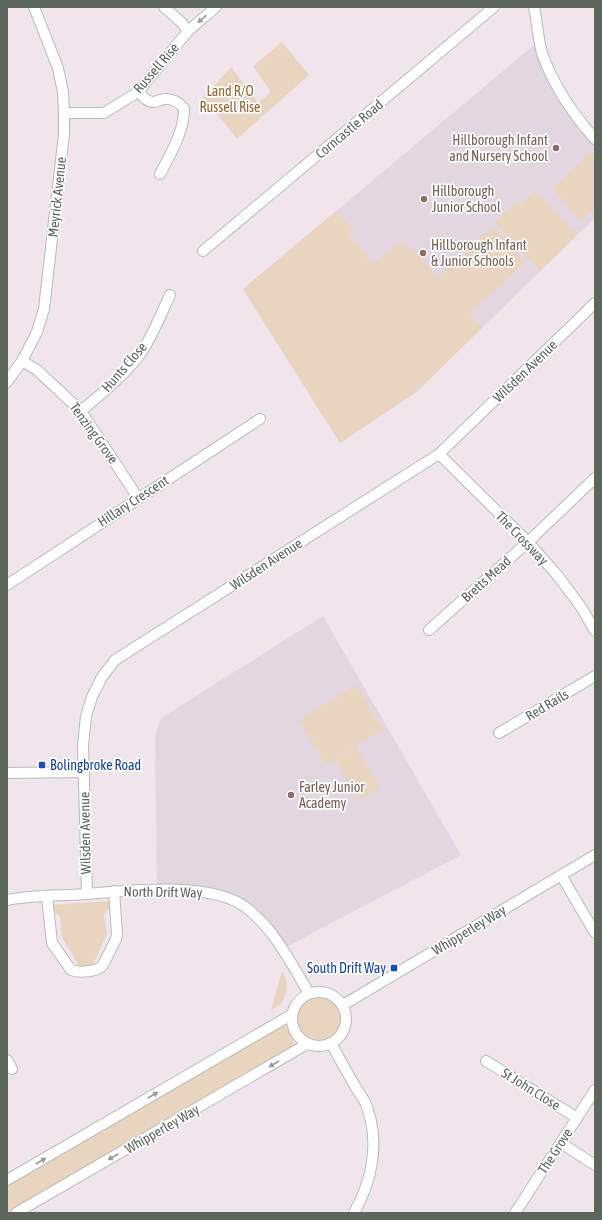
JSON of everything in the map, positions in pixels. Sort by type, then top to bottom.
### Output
[{"type":"street","name":"Meyrick Avenue","points":[[7,382],[22,361],[37,332],[44,309],[64,134],[63,92],[58,68],[34,7]]},
{"type":"street","points":[[164,7],[181,22],[188,31]]},
{"type":"street","name":"Russell Rise","points":[[64,113],[104,113],[138,92],[188,31],[216,7]]},
{"type":"street","name":"Corncastle Road","points":[[203,251],[494,7]]},
{"type":"street","points":[[534,7],[542,51],[547,65],[567,104],[578,120],[595,139]]},
{"type":"street","points":[[138,92],[147,100],[154,102],[170,99],[178,101],[184,108],[184,116],[174,146],[160,174]]},
{"type":"street","name":"Hunts Close","points":[[81,411],[120,377],[140,353],[152,334],[170,295]]},
{"type":"street","name":"Wilsden Avenue","points":[[87,894],[83,745],[86,716],[92,697],[102,677],[115,660],[439,454],[595,303]]},
{"type":"street","name":"Tenzing Grove","points":[[22,361],[37,370],[81,411],[138,498]]},
{"type":"street","name":"Hillary Crescent","points":[[7,585],[260,419]]},
{"type":"street","name":"The Crossway","points":[[439,454],[528,542],[558,576],[581,607],[595,631]]},
{"type":"street","name":"Bretts Mead","points":[[429,630],[528,542],[595,478]]},
{"type":"street","name":"Red Rails","points":[[500,734],[595,676]]},
{"type":"street","points":[[7,773],[84,772]]},
{"type":"street","name":"Whipperley Way","points":[[343,1005],[595,855]]},
{"type":"street","points":[[561,875],[595,933]]},
{"type":"street","name":"North Drift Way","points":[[7,900],[114,891],[169,889],[212,893],[243,906],[268,927],[309,993]]},
{"type":"street","name":"North Drift Way","points":[[47,896],[52,943],[71,970],[97,970],[103,965],[116,939],[117,934],[114,891]]},
{"type":"street","points":[[316,991],[332,994],[343,1005],[346,1014],[344,1031],[331,1044],[323,1046],[307,1044],[294,1032],[291,1015],[293,1008],[302,997],[309,993],[316,991]]},
{"type":"street","points":[[7,1180],[291,1015]]},
{"type":"street","name":"Whipperley Way","points":[[16,1213],[307,1044]]},
{"type":"street","points":[[331,1044],[367,1106],[372,1125],[374,1146],[371,1169],[367,1187],[354,1213]]},
{"type":"street","name":"St John Close","points":[[486,1061],[576,1118]]},
{"type":"street","name":"The Grove","points":[[515,1213],[595,1090]]},
{"type":"street","points":[[561,1143],[595,1165]]},
{"type":"shaded area","name":"Hillborough Infant & Junior Schools","points":[[540,40],[545,61],[595,139],[595,146],[593,148],[595,150],[595,218],[415,393],[340,443],[243,289]]},
{"type":"shaded area","name":"Farley Junior Academy","points":[[323,616],[461,855],[286,947],[270,922],[252,906],[222,891],[206,887],[157,884],[155,736],[161,718]]},
{"type":"green space","name":"Land R/O Russell Rise","points":[[282,42],[309,75],[237,139],[218,115],[201,100],[231,67],[258,103],[271,92],[253,66]]},
{"type":"green space","points":[[590,153],[595,158],[595,208],[581,221],[552,189]]},
{"type":"green space","points":[[535,191],[577,235],[540,271],[495,222],[517,202],[520,204]]},
{"type":"green space","points":[[336,211],[355,230],[349,235],[373,264],[401,241],[410,251],[413,249],[437,277],[494,227],[525,263],[469,313],[482,328],[415,393],[340,443],[243,289]]},
{"type":"green space","points":[[356,685],[383,729],[326,765],[299,720]]},
{"type":"green space","points":[[356,747],[380,788],[358,800],[335,760]]},
{"type":"green space","points":[[111,901],[112,906],[104,914],[107,934],[92,967],[80,968],[62,937],[60,917],[51,909],[51,905]]},
{"type":"green space","points":[[282,971],[286,982],[284,999],[277,1007],[271,1010]]},
{"type":"green space","points":[[314,994],[324,994],[332,998],[338,1004],[342,1012],[342,1022],[338,1030],[332,1036],[324,1040],[314,1040],[306,1036],[300,1030],[296,1022],[296,1012],[300,1004],[306,998]]},
{"type":"green space","points":[[282,1024],[291,1035],[293,1042],[292,1049],[10,1213],[7,1213],[7,1183]]},
{"type":"place","name":"Hillborough Infant and Nursery School","points":[[556,148]]},
{"type":"place","name":"Hillborough Junior School","points":[[424,199]]},
{"type":"place","name":"Hillborough Infant & Junior Schools","points":[[423,253]]},
{"type":"place","name":"Bolingbroke Road","points":[[42,765]]},
{"type":"place","name":"Farley Junior Academy","points":[[291,795]]},
{"type":"place","name":"South Drift Way","points":[[394,968]]}]
